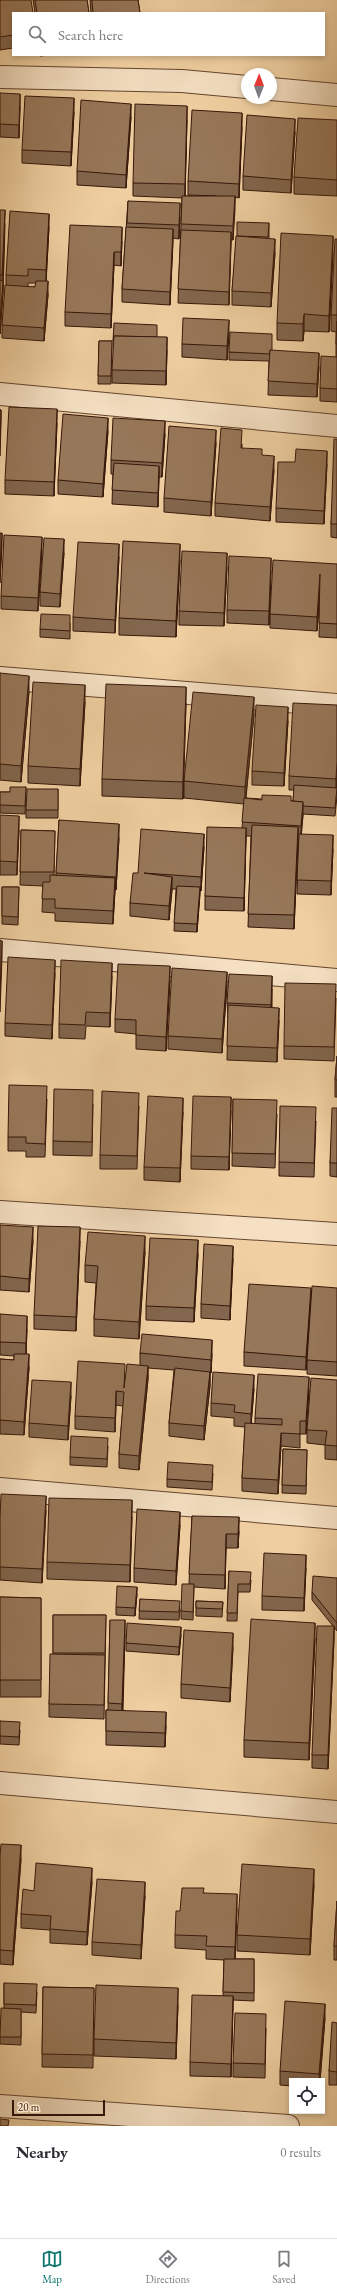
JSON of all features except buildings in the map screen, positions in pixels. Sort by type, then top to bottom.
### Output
[{"type":"street","points":[[0,77],[182,81],[241,86]]},
{"type":"street","points":[[277,90],[337,95]]},
{"type":"street","points":[[0,394],[337,426]]},
{"type":"street","points":[[0,678],[337,705]]},
{"type":"street","points":[[0,950],[337,980]]},
{"type":"street","points":[[0,1212],[337,1234]]},
{"type":"street","points":[[0,1489],[337,1518]]},
{"type":"street","points":[[0,1783],[337,1812]]},
{"type":"street","points":[[0,2106],[288,2126]]}]
